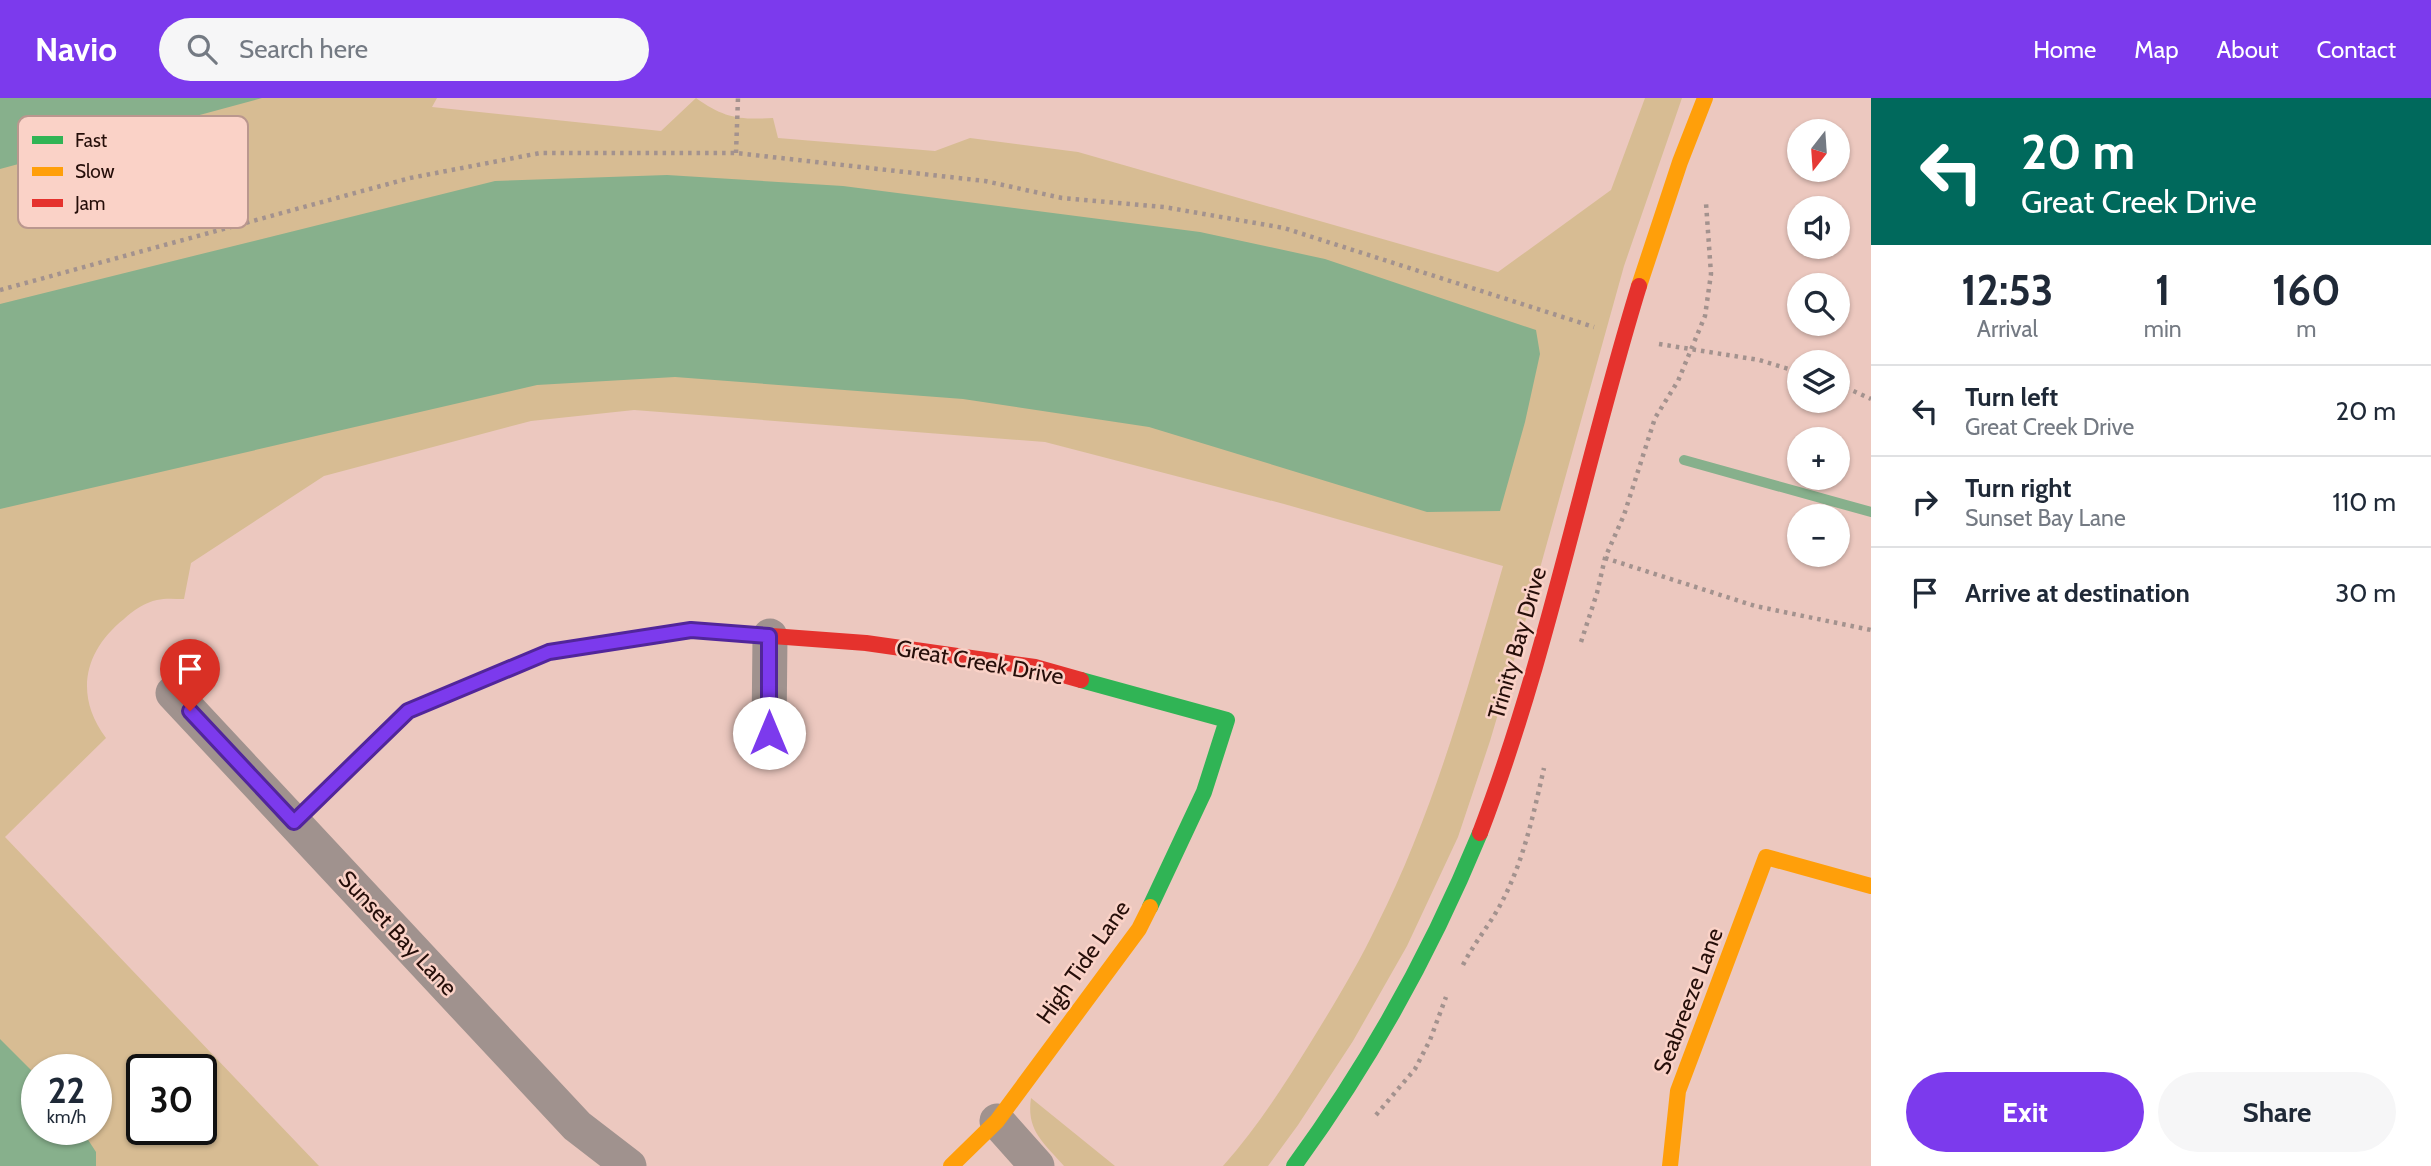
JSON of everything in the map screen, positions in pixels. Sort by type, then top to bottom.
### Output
[{"type":"street","name":"Trinity Bay Drive","points":[[1294,1166],[1385,1031],[1426,954],[1480,833],[1521,714],[1650,251],[1705,98]]},
{"type":"street","name":"Great Creek Drive","points":[[294,822],[408,711],[549,652],[691,630],[866,643],[1035,667],[1227,720]]},
{"type":"street","points":[[769,636],[769,733]]},
{"type":"street","name":"Sunset Bay Lane","points":[[173,693],[577,1126],[629,1166]]},
{"type":"street","name":"High Tide Lane","points":[[951,1166],[997,1121],[1139,929],[1204,792],[1227,720]]},
{"type":"street","name":"Seabreeze Lane","points":[[1670,1166],[1678,1091],[1766,857],[1871,886]]},
{"type":"street","points":[[997,1121],[1037,1166]]},
{"type":"path","points":[[736,153],[738,98]]},
{"type":"path","points":[[248,222],[410,178],[540,152],[736,153],[985,181],[1062,198],[1164,207],[1284,228],[1602,329]]},
{"type":"path","points":[[0,290],[227,228]]},
{"type":"path","points":[[1655,344],[1745,358],[1787,369]]},
{"type":"path","points":[[1850,389],[1871,399]]},
{"type":"path","points":[[1605,558],[1755,606],[1871,630]]},
{"type":"shaded area","points":[[0,98],[437,98],[432,107],[661,131],[696,98],[724,114],[751,119],[773,118],[778,138],[935,151],[970,138],[1078,152],[1498,272],[1611,190],[1645,98],[1682,98],[1624,266],[1522,633],[1458,837],[1407,946],[1353,1041],[1268,1166],[1223,1166],[1269,1107],[1318,1030],[1361,956],[1397,882],[1433,794],[1503,566],[1284,504],[1045,442],[634,410],[531,421],[324,476],[191,563],[184,599],[157,600],[139,607],[110,632],[100,645],[92,659],[87,690],[96,722],[106,738],[5,837],[212,1054],[126,1054],[126,1145],[217,1145],[217,1059],[319,1166],[0,1166]]},
{"type":"shaded area","points":[[0,98],[262,98],[196,116],[18,116],[18,164],[0,169]]},
{"type":"shaded area","points":[[667,175],[843,186],[1200,232],[1325,259],[1536,330],[1540,354],[1525,422],[1500,511],[1427,512],[1149,427],[963,399],[675,377],[537,385],[0,509],[0,304],[495,181]]},
{"type":"shaded area","points":[[0,1039],[21,1060],[21,1145],[91,1145],[96,1152],[96,1166],[0,1166]]},
{"type":"shaded area","points":[[1031,1098],[1115,1166],[1064,1166],[1043,1143],[1034,1128]]},
{"type":"waterway","points":[[1684,460],[1871,512]]},
{"type":"traffic: fast","points":[[1081,680],[1227,720],[1204,792],[1150,907]]},
{"type":"traffic: fast","points":[[1294,1166],[1348,1087],[1397,1005],[1441,921],[1480,833]]},
{"type":"traffic: slow","points":[[1639,286],[1680,162],[1705,98]]},
{"type":"traffic: slow","points":[[294,822],[409,711],[549,652],[613,642]]},
{"type":"traffic: slow","points":[[1670,1166],[1678,1091],[1766,857],[1871,886]]},
{"type":"traffic: slow","points":[[951,1166],[997,1121],[1139,929],[1150,907]]},
{"type":"traffic: jam","points":[[1480,833],[1526,698],[1639,286]]},
{"type":"traffic: jam","points":[[613,642],[691,630],[866,643],[1035,667],[1081,680]]},
{"type":"route","points":[[190,711],[294,822],[408,711],[549,652],[691,630],[769,636],[769,733]]}]
